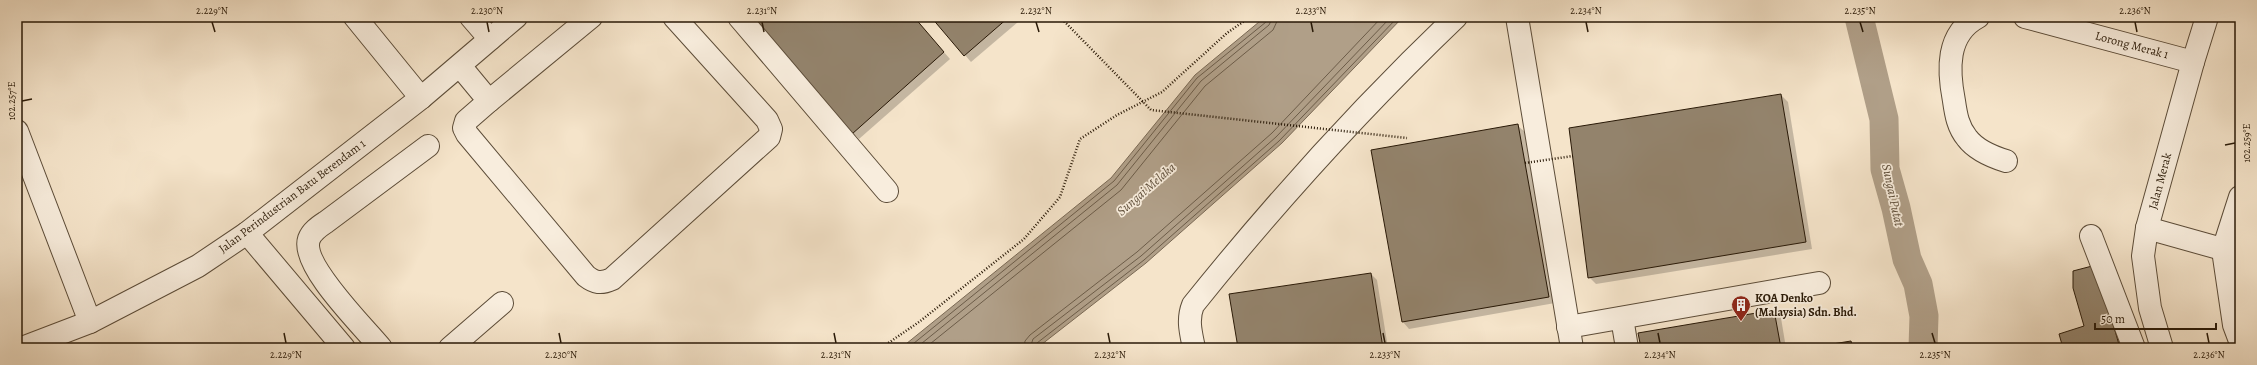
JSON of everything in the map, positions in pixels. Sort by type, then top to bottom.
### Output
[{"type":"street","points":[[355,17],[421,98]]},
{"type":"street","points":[[471,17],[490,39]]},
{"type":"street","name":"Jalan Perindustrian Batu Berendam 1","points":[[22,348],[90,322],[198,266],[247,233],[421,98],[516,17]]},
{"type":"street","points":[[591,17],[489,101],[466,122],[464,128],[467,134],[586,276],[594,282],[603,283],[612,279],[769,138],[770,129],[767,120],[674,17]]},
{"type":"street","points":[[739,17],[887,191]]},
{"type":"street","points":[[1194,348],[1189,322],[1189,313],[1193,305],[1266,218],[1386,85],[1456,17]]},
{"type":"street","points":[[1518,17],[1570,338],[1622,318],[1819,283]]},
{"type":"street","points":[[1978,17],[1966,25],[1952,47],[1949,78],[1958,125],[1968,140],[1993,157],[2006,161]]},
{"type":"street","name":"Lorong Merak 1","points":[[2025,17],[2193,62]]},
{"type":"street","name":"Jalan Merak","points":[[2162,348],[2150,308],[2142,256],[2147,228],[2207,17]]},
{"type":"street","points":[[460,66],[489,101]]},
{"type":"street","points":[[17,131],[90,322]]},
{"type":"street","points":[[381,348],[318,274],[308,253],[309,239],[315,230],[428,146]]},
{"type":"street","points":[[2240,197],[2232,252],[2234,325],[2240,341]]},
{"type":"street","points":[[2147,228],[2232,252]]},
{"type":"street","points":[[247,233],[344,348]]},
{"type":"street","points":[[2092,236],[2134,348]]},
{"type":"street","points":[[450,348],[502,303]]},
{"type":"street","points":[[1622,318],[1628,348]]},
{"type":"path","points":[[1060,17],[1151,110],[1407,138]]},
{"type":"path","points":[[881,348],[918,322],[1024,239],[1060,197],[1080,140],[1117,115],[1162,92],[1227,33],[1250,17]]},
{"type":"path","points":[[1525,163],[1574,156]]},
{"type":"water","name":"Sungai Melaka","points":[[1265,17],[1403,17],[1282,143],[1146,263],[1037,348],[901,348],[1111,178],[1195,75]]},
{"type":"building","points":[[750,17],[914,17],[944,52],[852,134]]},
{"type":"building","points":[[931,17],[1009,17],[964,56]]},
{"type":"building","points":[[1781,94],[1806,242],[1588,278],[1569,128]]},
{"type":"building","points":[[1518,124],[1549,297],[1402,322],[1371,150]]},
{"type":"building","points":[[2096,265],[2120,348],[2063,348],[2059,334],[2084,326],[2073,288],[2073,271]]},
{"type":"building","points":[[1371,273],[1383,348],[1238,348],[1229,294]]},
{"type":"building","name":"KOA Denko (Malaysia) Sdn. Bhd.","points":[[1774,310],[1781,348],[1641,348],[1638,333]]},
{"type":"building","name":"KOA Denko (Malaysia) Sdn. Bhd.","points":[[1851,341],[1853,348],[1808,348]]},
{"type":"waterway","name":"Sungai Putat","points":[[1859,17],[1884,119],[1885,169],[1896,208],[1907,259],[1918,284],[1924,316],[1923,348]]},
{"type":"place","name":"KOA Denko (Malaysia) Sdn. Bhd.","points":[[1741,322]]}]
